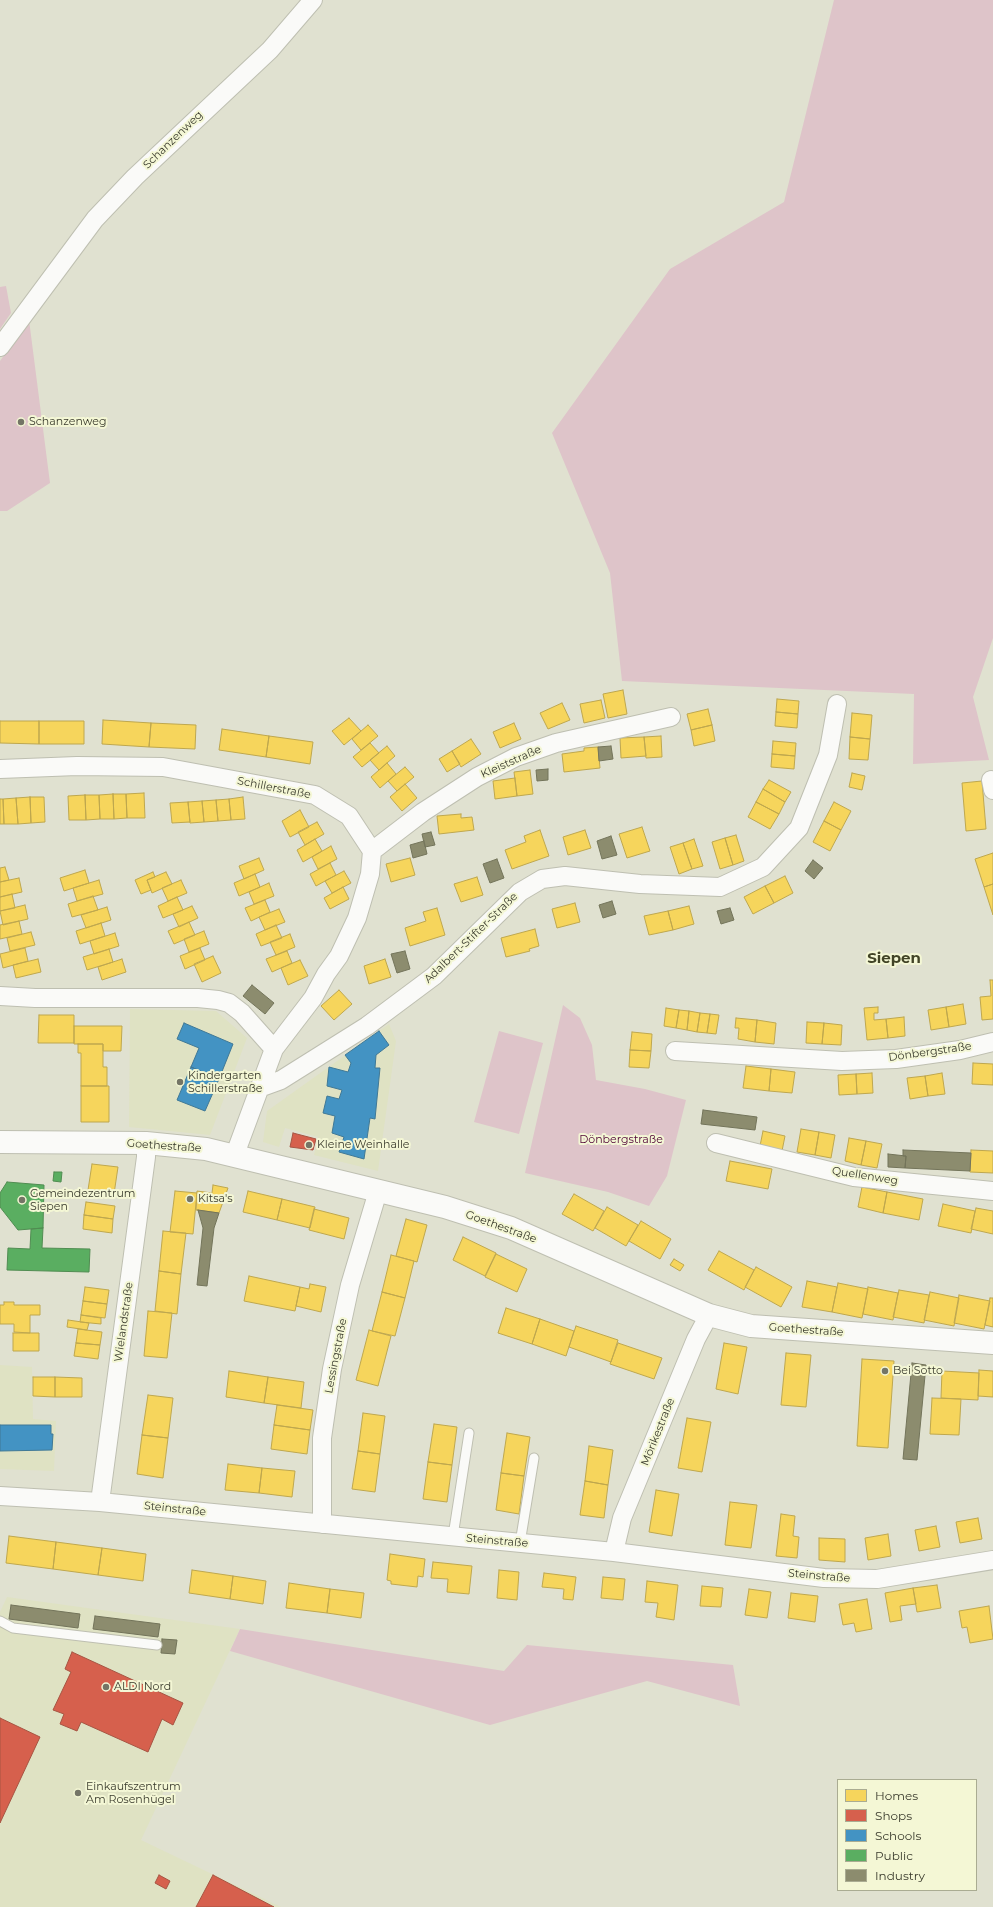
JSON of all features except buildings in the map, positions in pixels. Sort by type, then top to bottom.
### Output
[{"type":"street","name":"Schanzenweg","points":[[0,347],[95,218],[135,177],[270,50],[313,0]]},
{"type":"street","name":"Adalbert-Stifter-Straße","points":[[259,1088],[281,1080],[373,1021],[434,976],[520,892],[542,879],[565,876],[640,884],[720,887],[763,867],[799,828],[828,755],[837,704]]},
{"type":"street","name":"Kleiststraße","points":[[372,851],[423,812],[477,776],[516,757],[556,743],[671,717]]},
{"type":"street","name":"Schillerstraße","points":[[0,769],[77,766],[163,767],[315,795],[349,816],[372,851]]},
{"type":"street","points":[[234,1157],[274,1050],[313,998],[326,974],[339,956],[357,918],[370,874],[372,851]]},
{"type":"street","points":[[0,996],[218,1000],[228,1003],[242,1013],[274,1050]]},
{"type":"street","name":"Dönbergstraße","points":[[675,1051],[842,1061],[896,1059],[960,1050],[993,1042]]},
{"type":"street","name":"Goethestraße","points":[[0,1142],[146,1143],[195,1148],[445,1207],[511,1228],[709,1314],[751,1326],[993,1343]]},
{"type":"street","name":"Wielandstraße","points":[[100,1502],[145,1165],[146,1143]]},
{"type":"street","name":"Quellenweg","points":[[716,1143],[854,1176],[993,1191]]},
{"type":"street","name":"Lessingstraße","points":[[322,1524],[322,1438],[332,1369],[350,1285],[378,1191]]},
{"type":"street","name":"Mörikestraße","points":[[614,1552],[622,1518],[696,1339],[709,1314]]},
{"type":"street","name":"Steinstraße","points":[[0,1496],[100,1502],[614,1552],[824,1578],[876,1579],[993,1560]]},
{"type":"lane","points":[[452,1536],[469,1433]]},
{"type":"lane","points":[[520,1543],[534,1458]]},
{"type":"lane","points":[[0,1621],[13,1628],[157,1644]]},
{"type":"shaded area","name":"Kindergarten Schillerstraße","points":[[130,1009],[216,1011],[247,1038],[210,1135],[129,1127]]},
{"type":"shaded area","points":[[389,1024],[396,1041],[378,1171],[314,1155],[318,1137],[285,1128],[279,1147],[263,1142],[267,1111]]},
{"type":"shaded area","points":[[0,1365],[32,1367],[33,1419],[56,1421],[54,1471],[0,1469]]},
{"type":"shaded area","points":[[7,1597],[240,1629],[141,1840],[281,1907],[0,1907],[0,1612]]},
{"type":"green space","points":[[834,0],[993,0],[993,638],[973,697],[989,760],[913,764],[914,694],[622,681],[610,573],[552,433],[670,269],[784,202]]},
{"type":"green space","points":[[6,286],[11,313],[0,329],[0,287]]},
{"type":"green space","name":"Schanzenweg","points":[[29,320],[50,483],[7,511],[0,511],[0,361]]},
{"type":"green space","name":"Dönbergstraße","points":[[563,1005],[580,1018],[592,1045],[596,1080],[645,1089],[686,1100],[667,1176],[649,1206],[608,1192],[525,1173]]},
{"type":"green space","points":[[499,1031],[543,1043],[519,1134],[474,1122]]},
{"type":"green space","points":[[240,1629],[504,1671],[527,1645],[733,1665],[740,1706],[647,1681],[490,1725],[230,1651]]},
{"type":"place","name":"Schanzenweg","points":[[21,422]]},
{"type":"place","name":"Kindergarten Schillerstraße","points":[[180,1082]]},
{"type":"place","name":"Kleine Weinhalle","points":[[309,1145]]},
{"type":"place","name":"Kitsa's","points":[[190,1199]]},
{"type":"place","name":"Gemeindezentrum Siepen","points":[[22,1200]]},
{"type":"place","name":"Bei Sotto","points":[[885,1371]]},
{"type":"place","name":"ALDI Nord","points":[[106,1687]]},
{"type":"place","name":"Einkaufszentrum Am Rosenhügel","points":[[78,1793]]},
{"type":"district","name":"Siepen","points":[[894,959]]}]
